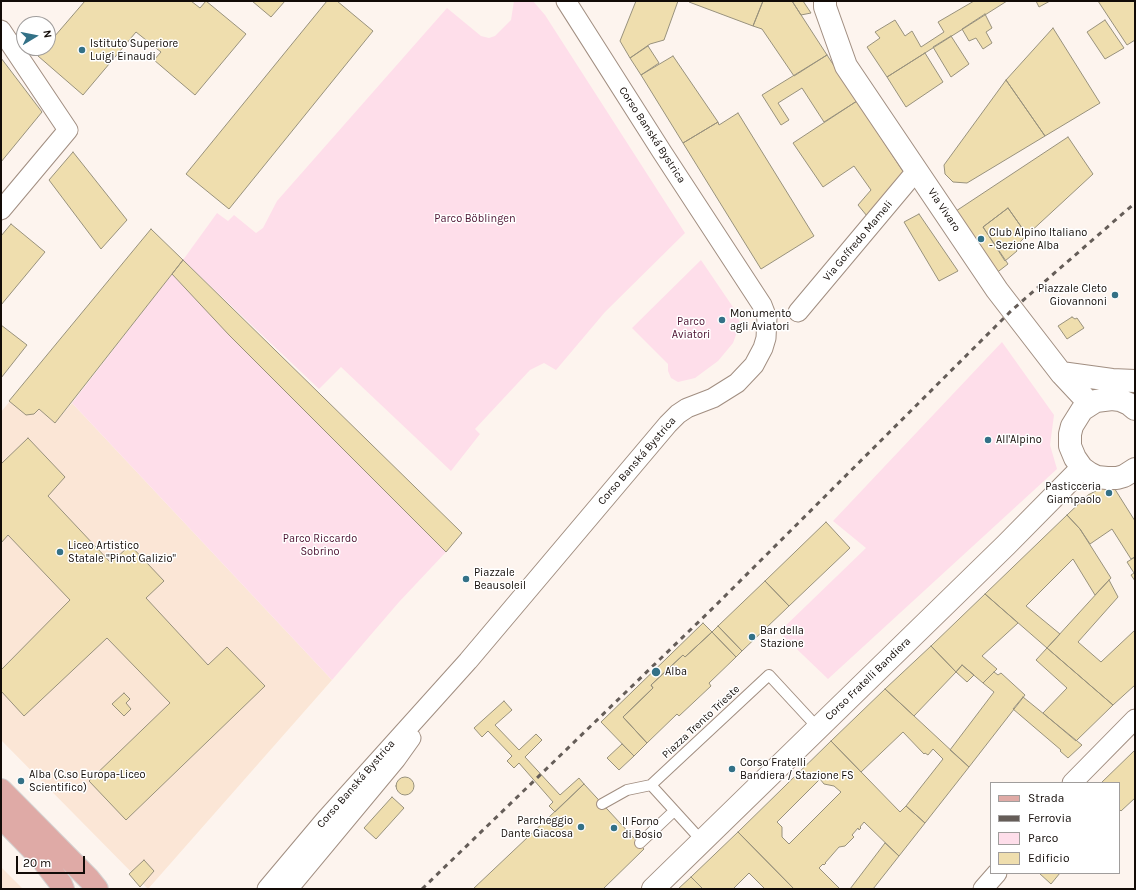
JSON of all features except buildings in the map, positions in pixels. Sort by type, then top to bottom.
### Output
[{"type":"main road","name":"Via Vivaro","points":[[825,1],[846,66],[997,290],[1062,373],[1090,404]]},
{"type":"main road","points":[[1062,373],[1112,380],[1135,381]]},
{"type":"main road","points":[[1133,474],[1117,478],[1107,478],[1097,477],[1089,473],[1082,468],[1074,458],[1070,446],[1070,434],[1076,418],[1082,410],[1090,404],[1112,399],[1120,400],[1129,404],[1135,409]]},
{"type":"main road","name":"Corso Fratelli Bandiera","points":[[653,889],[1006,545],[1082,468]]},
{"type":"main road","points":[[1,790],[98,889]]},
{"type":"main road","points":[[1,817],[40,858],[63,889]]},
{"type":"street","name":"Corso Banská Bystrica","points":[[266,889],[330,814],[449,682],[668,424],[678,414],[687,408],[713,398],[737,383],[754,365],[763,348],[766,338],[767,318],[762,305],[566,1]]},
{"type":"street","points":[[1,30],[68,130],[1,210]]},
{"type":"street","name":"Via Goffredo Mameli","points":[[798,312],[917,170]]},
{"type":"street","name":"Corso Banská Bystrica","points":[[288,889],[396,759],[449,682]]},
{"type":"street","points":[[1073,782],[1135,719]]},
{"type":"street","points":[[983,889],[996,874]]},
{"type":"lane","name":"Piazza Trento Trieste","points":[[651,785],[769,675],[818,728]]},
{"type":"lane","points":[[602,804],[627,790],[651,785],[702,840]]},
{"type":"lane","points":[[640,843],[674,811]]},
{"type":"shaded area","points":[[19,390],[55,423],[72,403],[332,680],[148,889],[1,740],[1,412]]},
{"type":"shaded area","points":[[1,867],[23,889],[1,889]]},
{"type":"green space","name":"Parco Böblingen","points":[[514,1],[533,1],[545,15],[685,233],[605,312],[556,370],[544,363],[530,370],[475,429],[480,434],[451,471],[341,367],[319,389],[183,260],[217,213],[228,221],[234,215],[256,233],[263,228],[277,201],[447,8],[481,36],[489,38],[495,36],[511,20]]},
{"type":"green space","name":"Parco Aviatori","points":[[701,260],[737,313],[740,324],[733,343],[718,361],[695,378],[678,382],[671,378],[668,371],[668,364],[632,328]]},
{"type":"green space","name":"Parco Riccardo Sobrino","points":[[172,274],[446,552],[399,602],[332,680],[72,403]]},
{"type":"green space","points":[[1002,342],[1054,415],[1050,445],[1057,469],[828,679],[779,632],[866,548],[833,521]]},
{"type":"railway","points":[[422,889],[714,607],[1012,310],[1135,203]]},
{"type":"place","name":"Istituto Superiore Luigi Einaudi","points":[[82,50]]},
{"type":"place","name":"Club Alpino Italiano - Sezione Alba","points":[[981,239]]},
{"type":"place","name":"Piazzale Cleto Giovannoni","points":[[1115,295]]},
{"type":"place","name":"Monumento agli Aviatori","points":[[722,320]]},
{"type":"place","name":"All'Alpino","points":[[988,440]]},
{"type":"place","name":"Pasticceria Giampaolo","points":[[1109,493]]},
{"type":"place","name":"Liceo Artistico Statale \"Pinot Galizio\"","points":[[60,552]]},
{"type":"place","name":"Piazzale Beausoleil","points":[[466,579]]},
{"type":"place","name":"Bar della Stazione","points":[[752,637]]},
{"type":"place","name":"Alba","points":[[656,672]]},
{"type":"place","name":"Corso Fratelli Bandiera / Stazione FS","points":[[732,769]]},
{"type":"place","name":"Alba (C.so Europa-Liceo Scientifico)","points":[[21,781]]},
{"type":"place","name":"Parcheggio Dante Giacosa","points":[[581,827]]},
{"type":"place","name":"Il Forno di Bosio","points":[[614,828]]}]
